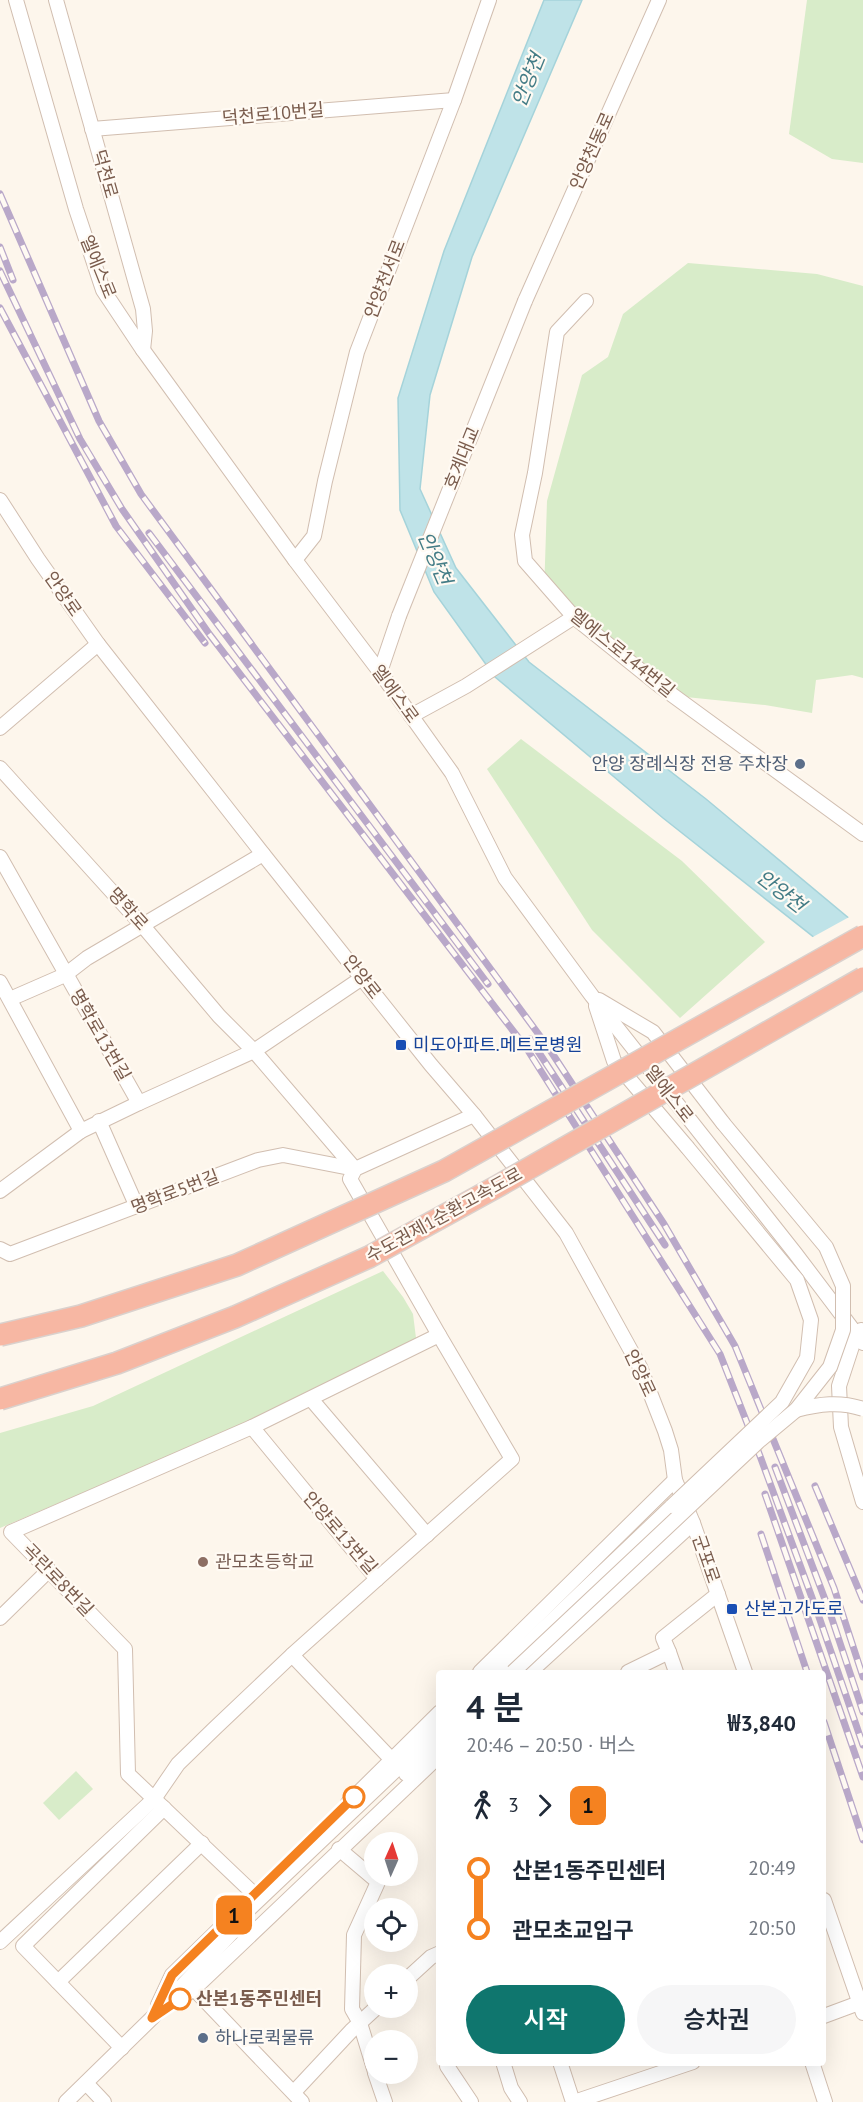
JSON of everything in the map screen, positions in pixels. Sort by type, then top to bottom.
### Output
[{"type":"highway","points":[[0,1335],[81,1316],[237,1266],[444,1171],[863,936]]},
{"type":"highway","name":"수도권제1순환고속도로","points":[[0,1399],[117,1363],[235,1317],[369,1257],[863,978]]},
{"type":"street","name":"엘에스로","points":[[16,0],[76,208],[103,290],[143,350],[452,773],[505,878],[592,996],[861,1335]]},
{"type":"street","name":"덕천로","points":[[56,0],[143,309],[145,331],[143,350]]},
{"type":"street","name":"안양천서로","points":[[295,560],[314,536],[325,481],[357,352],[454,100],[489,0]]},
{"type":"street","name":"안양천동로","points":[[525,301],[659,0]]},
{"type":"street","name":"덕천로10번길","points":[[92,129],[454,100]]},
{"type":"street","name":"호계대교","points":[[380,672],[399,615],[525,301]]},
{"type":"street","name":"엘에스로144번길","points":[[586,301],[557,332],[535,473],[522,535],[525,561],[574,617],[660,686],[863,834]]},
{"type":"street","name":"안양로","points":[[0,500],[98,644],[567,1233],[640,1367],[671,1450],[675,1480]]},
{"type":"street","points":[[411,716],[466,686],[574,617]]},
{"type":"street","points":[[0,728],[98,644]]},
{"type":"street","name":"명학로","points":[[0,768],[143,926],[219,1016],[255,1051],[356,1169]]},
{"type":"street","points":[[10,999],[65,975],[87,958],[263,854]]},
{"type":"street","name":"명학로13번길","points":[[0,857],[65,975],[140,1103]]},
{"type":"street","points":[[0,1191],[81,1131],[255,1051],[362,978]]},
{"type":"street","points":[[0,982],[81,1131]]},
{"type":"street","points":[[515,1670],[760,1440],[796,1410],[830,1367],[843,1330],[843,1286],[826,1247],[723,1123],[653,1032],[592,996]]},
{"type":"street","points":[[500,1670],[782,1402],[807,1358],[811,1320],[797,1280],[614,1061],[592,996]]},
{"type":"street","points":[[356,1169],[474,1115]]},
{"type":"street","points":[[99,1121],[137,1207]]},
{"type":"street","name":"명학로5번길","points":[[0,1249],[10,1254],[258,1161],[283,1155],[356,1169]]},
{"type":"street","name":"안양로13번길","points":[[252,1427],[377,1579],[512,1459],[350,1179],[356,1169]]},
{"type":"street","points":[[252,1427],[439,1335]]},
{"type":"street","points":[[861,1335],[839,1386],[841,1427],[863,1502]]},
{"type":"street","points":[[311,1399],[427,1535]]},
{"type":"street","points":[[796,1410],[821,1404],[839,1404],[863,1409]]},
{"type":"street","name":"곡란로8번길","points":[[252,1427],[11,1532],[125,1649],[128,1774],[255,1895]]},
{"type":"street","points":[[482,1670],[675,1480]]},
{"type":"street","name":"군포로","points":[[675,1480],[693,1523],[744,1670]]},
{"type":"street","points":[[532,1670],[693,1523]]},
{"type":"street","points":[[0,1618],[49,1570]]},
{"type":"street","points":[[122,2049],[23,1946],[159,1803],[178,1764],[292,1655],[377,1579]]},
{"type":"street","points":[[675,1670],[663,1638],[718,1594]]},
{"type":"street","points":[[632,1670],[669,1652]]},
{"type":"street","points":[[292,1655],[392,1760]]},
{"type":"street","points":[[152,2018],[172,1975],[436,1716]]},
{"type":"street","points":[[66,2102],[152,2018],[240,1924],[247,1911],[436,1732]]},
{"type":"street","points":[[240,1924],[254,1917],[436,1746]]},
{"type":"street","points":[[152,2018],[194,1989],[436,1759]]},
{"type":"street","points":[[0,1942],[159,1803]]},
{"type":"street","points":[[58,1982],[202,1844]]},
{"type":"street","points":[[339,1849],[378,1882],[354,1935],[352,2009],[364,2036]]},
{"type":"street","points":[[826,1905],[861,2008],[826,2016]]},
{"type":"street","points":[[418,1969],[436,1955]]},
{"type":"street","points":[[194,1989],[298,2097],[365,2018]]},
{"type":"street","points":[[447,2066],[471,2102]]},
{"type":"street","points":[[504,2066],[511,2088],[520,2102]]},
{"type":"street","points":[[561,2066],[573,2102],[681,2066]]},
{"type":"street","points":[[813,2066],[825,2102]]},
{"type":"street","points":[[86,2084],[104,2102]]},
{"type":"street","points":[[379,2084],[385,2102]]},
{"type":"green space","points":[[807,0],[863,0],[863,163],[832,159],[789,134]]},
{"type":"green space","points":[[688,263],[817,274],[863,286],[863,678],[852,675],[816,680],[812,713],[765,705],[676,696],[544,594],[547,501],[582,375],[608,357],[623,314]]},
{"type":"green space","points":[[521,739],[682,861],[765,942],[680,1018],[592,930],[487,769]]},
{"type":"green space","points":[[383,1271],[413,1314],[416,1338],[242,1425],[0,1528],[0,1433],[93,1406]]},
{"type":"green space","points":[[76,1771],[93,1789],[59,1820],[43,1803]]},
{"type":"water","name":"안양천","points":[[544,0],[582,0],[472,257],[430,395],[420,489],[456,568],[529,662],[706,799],[863,930],[863,976],[663,818],[495,677],[434,592],[400,510],[398,398],[444,251]]},
{"type":"pier","points":[[851,916],[863,927],[863,979],[811,938]]},
{"type":"railway","points":[[0,194],[99,421],[141,494],[548,1047],[664,1224],[735,1346],[834,1588],[863,1677]]},
{"type":"railway","points":[[0,247],[13,280]]},
{"type":"railway","points":[[0,271],[80,439],[122,509],[210,635],[527,1049],[720,1354],[818,1614],[863,1745]]},
{"type":"railway","points":[[0,308],[116,526],[205,643]]},
{"type":"railway","points":[[149,533],[488,984]]},
{"type":"railway","points":[[530,1039],[665,1245]]},
{"type":"railway","points":[[775,1467],[829,1610],[863,1712]]},
{"type":"railway","points":[[815,1486],[863,1600]]},
{"type":"railway","points":[[765,1494],[826,1670]]},
{"type":"railway","points":[[761,1534],[806,1670]]},
{"type":"railway","points":[[826,1670],[863,1777]]},
{"type":"railway","points":[[826,1728],[863,1840]]},
{"type":"bus line","name":"1","points":[[180,1999],[152,2018],[172,1975],[354,1797]]},
{"type":"place","name":"안양 장례식장 전용 주차장","points":[[800,764]]},
{"type":"place","name":"미도아파트.메트로병원","points":[[401,1045]]},
{"type":"place","name":"관모초등학교","points":[[203,1562]]},
{"type":"place","name":"산본고가도로","points":[[732,1609]]},
{"type":"place","name":"산본1동주민센터","points":[[180,1999]]},
{"type":"place","name":"하나로퀵물류","points":[[203,2038]]}]
